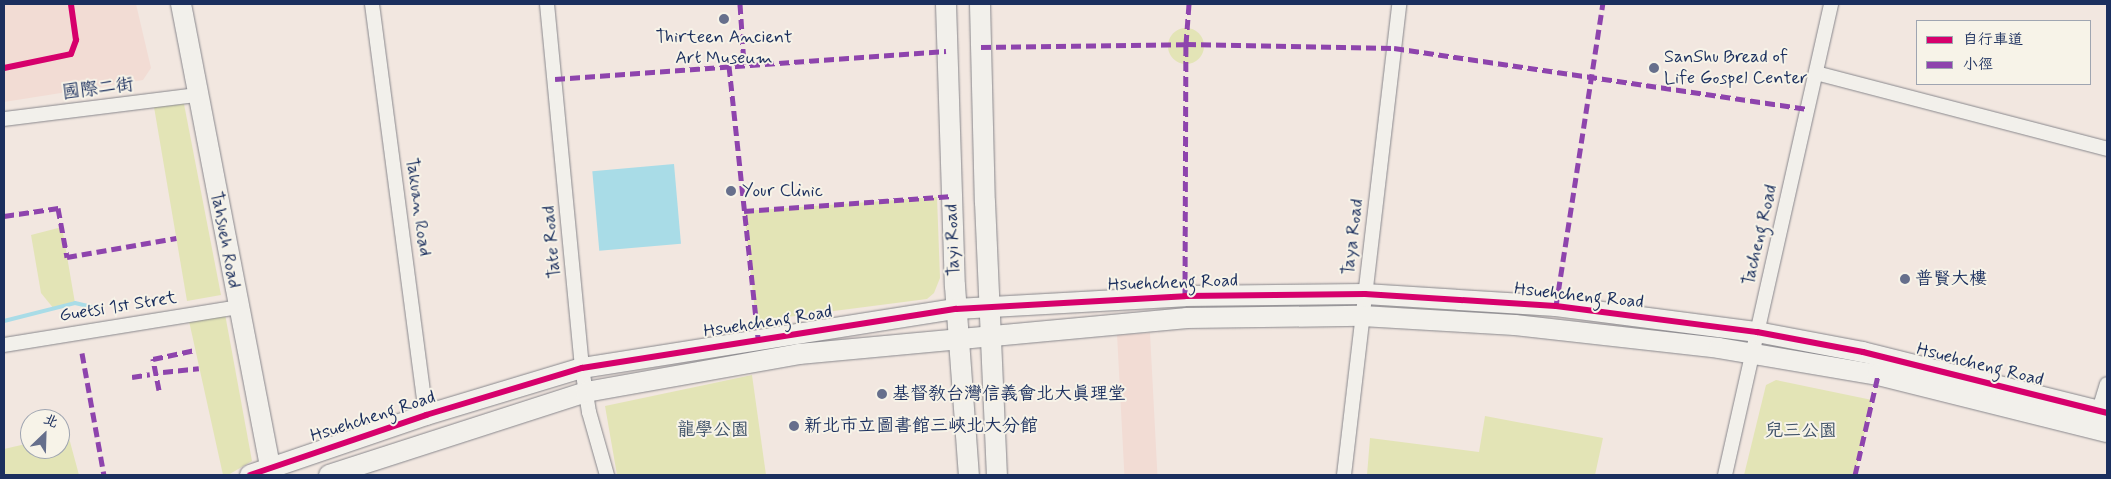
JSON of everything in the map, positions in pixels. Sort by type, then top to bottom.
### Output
[{"type":"street","name":"Tahsueh Road","points":[[181,4],[197,95],[271,471]]},
{"type":"street","name":"Takuan Road","points":[[372,4],[426,415]]},
{"type":"street","name":"Tate Road","points":[[548,4],[582,368],[606,475]]},
{"type":"street","name":"Tayi Road","points":[[946,4],[956,309],[970,475]]},
{"type":"street","name":"Tayi Road","points":[[980,4],[989,307],[997,475]]},
{"type":"street","name":"Taya Road","points":[[1344,475],[1399,4]]},
{"type":"street","name":"Tacheng Road","points":[[1726,475],[1831,4]]},
{"type":"street","points":[[1816,73],[2107,149]]},
{"type":"street","name":"國際二街","points":[[4,119],[197,95]]},
{"type":"street","name":"Hsuehcheng Road","points":[[250,475],[271,471],[426,415],[582,368],[956,309],[1185,296],[1365,294],[1556,306],[1757,332],[1863,352],[2103,412]]},
{"type":"street","name":"Guetsi 1st Stret","points":[[4,345],[238,307]]},
{"type":"street","name":"Hsuehcheng Road","points":[[329,475],[586,392],[799,354],[959,337],[1186,318],[1362,316],[1515,325],[1752,353],[1878,375],[2107,432]]},
{"type":"street","points":[[2103,412],[2107,384]]},
{"type":"shaded area","points":[[4,4],[136,4],[151,68],[143,80],[4,102]]},
{"type":"shaded area","points":[[1150,333],[1157,475],[1124,475],[1117,335]]},
{"type":"green space","points":[[1186,28],[1193,29],[1199,33],[1203,39],[1203,53],[1199,59],[1193,63],[1186,64],[1179,63],[1173,59],[1169,53],[1168,46],[1169,39],[1173,33],[1179,29]]},
{"type":"green space","points":[[184,104],[221,295],[187,301],[154,107]]},
{"type":"green space","points":[[937,197],[940,278],[934,293],[927,299],[756,321],[744,211]]},
{"type":"green space","points":[[62,227],[75,303],[54,309],[41,293],[31,235]]},
{"type":"green space","points":[[225,314],[252,461],[228,475],[223,475],[189,321]]},
{"type":"green space","name":"龍學公園","points":[[752,375],[766,475],[617,475],[605,406]]},
{"type":"green space","name":"兒三公園","points":[[1776,380],[1872,400],[1855,475],[1744,475],[1766,385]]},
{"type":"green space","points":[[1485,416],[1603,438],[1595,475],[1367,475],[1370,438],[1479,452]]},
{"type":"green space","points":[[70,442],[79,475],[4,475],[4,449],[20,445],[20,459],[70,459]]},
{"type":"water","points":[[674,164],[681,244],[599,251],[592,171]]},
{"type":"waterway","points":[[4,321],[75,303],[100,309]]},
{"type":"marked path","points":[[740,4],[744,64]]},
{"type":"marked path","points":[[1185,296],[1186,44],[1189,4]]},
{"type":"marked path","points":[[1556,306],[1603,4]]},
{"type":"marked path","points":[[981,47],[1186,44],[1394,48],[1808,109]]},
{"type":"marked path","points":[[555,79],[946,51]]},
{"type":"marked path","points":[[729,66],[758,339]]},
{"type":"marked path","points":[[744,211],[952,196]]},
{"type":"marked path","points":[[4,216],[58,208],[67,257],[176,238]]},
{"type":"marked path","points":[[159,390],[153,359],[195,350]]},
{"type":"marked path","points":[[82,353],[104,475]]},
{"type":"marked path","points":[[163,372],[199,368]]},
{"type":"marked path","points":[[132,377],[150,374]]},
{"type":"marked path","points":[[1855,475],[1878,375]]},
{"type":"cycle path","points":[[4,68],[71,54],[76,40],[71,4]]},
{"type":"cycle path","points":[[250,475],[426,415],[582,368],[956,309],[1185,296],[1365,294],[1556,306],[1757,332],[1863,352],[2107,413]]},
{"type":"place","name":"Thirteen Ancient Art Museum","points":[[724,19]]},
{"type":"place","name":"SanShu Bread of Life Gospel Center","points":[[1654,68]]},
{"type":"place","name":"Your Clinic","points":[[731,191]]},
{"type":"place","name":"普賢大樓","points":[[1905,279]]},
{"type":"place","name":"基督教台灣信義會北大真理堂","points":[[882,394]]},
{"type":"place","name":"新北市立圖書館三峽北大分館","points":[[794,426]]}]
